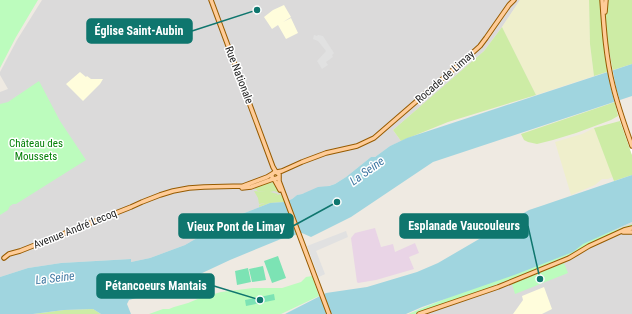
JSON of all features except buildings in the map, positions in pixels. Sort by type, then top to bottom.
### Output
[{"type":"main road","name":"Rue Nationale","points":[[211,0],[273,167],[278,174],[279,181],[329,314]]},
{"type":"main road","name":"Rocade de Limay","points":[[278,174],[326,152],[352,148],[374,138],[480,46],[514,0]]},
{"type":"main road","points":[[602,0],[606,51],[613,87],[632,146]]},
{"type":"main road","points":[[604,28],[606,0]]},
{"type":"main road","name":"Rue Nationale","points":[[267,151],[272,174],[271,176],[286,199]]},
{"type":"main road","name":"Avenue André Lecoq","points":[[2,258],[160,195],[182,189],[204,187],[249,188],[277,178],[278,174],[273,172],[267,177],[248,185],[233,187]]},
{"type":"main road","points":[[419,314],[504,284],[569,258],[586,248],[632,228]]},
{"type":"main road","points":[[616,234],[632,232]]},
{"type":"shaded area","points":[[42,0],[520,0],[484,51],[393,130],[401,141],[390,146],[375,157],[371,157],[335,184],[297,195],[284,202],[270,203],[239,215],[185,245],[150,258],[131,262],[130,259],[61,263],[28,268],[0,277],[0,92],[8,89],[0,75],[0,72],[17,40]]},
{"type":"shaded area","points":[[284,5],[291,17],[283,22],[291,18],[298,33],[286,39],[278,25],[272,29],[264,17],[273,10]]},
{"type":"shaded area","points":[[314,35],[323,36],[334,53],[332,55],[333,57],[326,62],[328,65],[322,69],[317,61],[326,51],[318,41],[313,39]]},
{"type":"shaded area","points":[[80,72],[91,79],[103,79],[83,101],[66,84]]},
{"type":"shaded area","points":[[632,222],[632,314],[410,314],[583,244]]},
{"type":"shaded area","points":[[375,228],[381,247],[393,244],[395,252],[415,243],[419,253],[409,257],[414,269],[376,280],[358,283],[351,238],[355,233]]},
{"type":"shaded area","points":[[346,231],[348,237],[316,251],[325,274],[319,277],[307,246]]},
{"type":"shaded area","points":[[544,287],[552,309],[542,314],[513,314],[523,300],[522,296]]},
{"type":"green space","points":[[0,0],[38,0],[0,68]]},
{"type":"green space","points":[[520,0],[589,0],[590,44],[594,76],[536,95],[502,27]]},
{"type":"green space","points":[[589,0],[632,0],[632,64],[594,76],[590,44]]},
{"type":"green space","points":[[502,27],[536,95],[448,122],[401,141],[393,130],[484,51]]},
{"type":"green space","name":"Château des Moussets","points":[[39,81],[60,121],[86,160],[16,204],[13,204],[8,210],[0,215],[0,104],[8,102]]},
{"type":"green space","points":[[615,102],[618,116],[576,133],[537,144],[524,140],[521,134]]},
{"type":"green space","points":[[620,121],[632,154],[632,175],[614,181],[594,128]]},
{"type":"green space","points":[[594,128],[613,177],[602,179],[595,185],[571,195],[555,142],[582,134]]},
{"type":"green space","points":[[269,182],[274,183],[280,192],[270,192],[278,194],[270,198],[280,194],[285,202],[270,203],[259,207],[259,205],[265,203],[259,204],[258,198],[254,191],[266,192],[258,191],[254,188]]},
{"type":"green space","points":[[632,224],[632,227],[534,270],[415,314],[408,314],[596,237]]},
{"type":"green space","points":[[278,256],[286,278],[272,283],[264,261]]},
{"type":"green space","points":[[564,263],[568,273],[515,294],[512,284]]},
{"type":"green space","points":[[263,266],[266,280],[252,282],[249,269]]},
{"type":"green space","points":[[248,268],[251,282],[237,285],[235,271]]},
{"type":"green space","points":[[312,276],[319,296],[281,314],[149,314],[221,292],[253,288],[282,288],[301,282],[306,277]]},
{"type":"green space","points":[[274,294],[275,300],[246,306],[245,300]]},
{"type":"green space","points":[[93,309],[101,314],[33,314],[64,310]]},
{"type":"water","name":"La Seine","points":[[632,64],[632,96],[433,162],[351,217],[311,237],[302,233],[281,239],[230,260],[168,289],[129,300],[127,304],[131,314],[101,314],[93,309],[64,310],[33,314],[0,314],[0,277],[28,268],[61,263],[131,259],[131,262],[150,258],[185,245],[239,215],[270,203],[284,202],[318,187],[335,184],[371,157],[375,157],[390,146],[407,138]]},
{"type":"water","points":[[632,175],[632,222],[583,244],[573,252],[406,314],[285,314],[326,293],[367,287],[417,272],[438,263],[529,210]]},
{"type":"pier","points":[[609,50],[616,88],[632,139],[632,155],[611,89],[604,51]]},
{"type":"place","name":"Église Saint-Aubin","points":[[257,10]]},
{"type":"place","name":"Vieux Pont de Limay","points":[[337,202]]},
{"type":"place","name":"Esplanade Vaucouleurs","points":[[540,279]]},
{"type":"place","name":"Pétancoeurs Mantais","points":[[260,300]]}]
